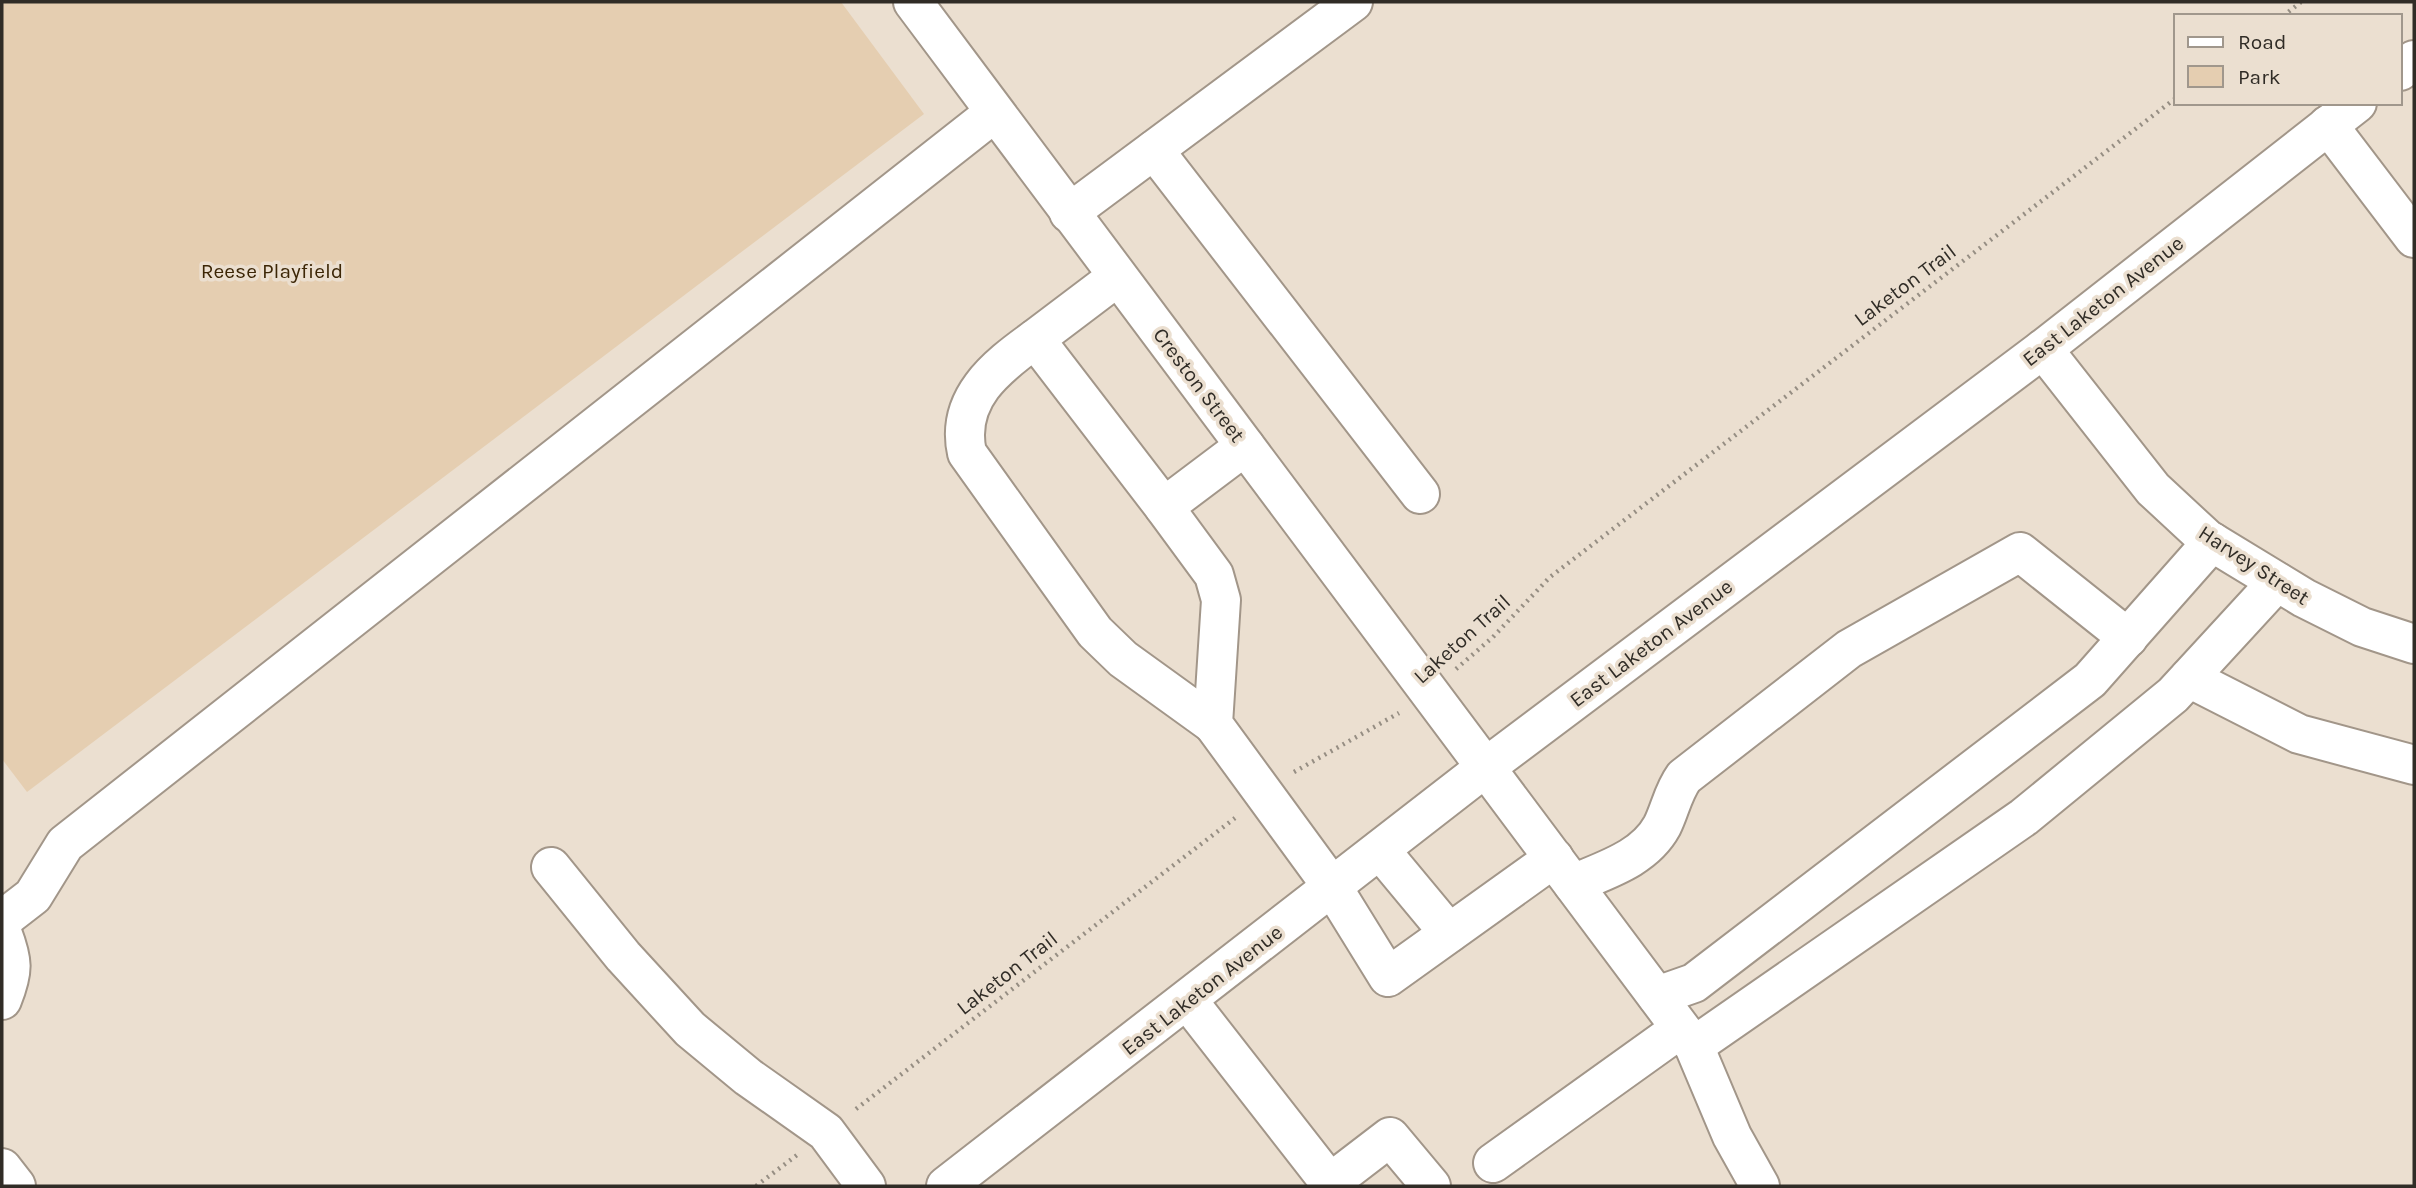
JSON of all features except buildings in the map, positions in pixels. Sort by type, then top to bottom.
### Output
[{"type":"main road","name":"Creston Street","points":[[914,2],[1069,214],[1687,1037],[1732,1136],[1760,1186]]},
{"type":"main road","points":[[1069,214],[1353,2]]},
{"type":"main road","points":[[2,920],[33,896],[65,844],[994,113]]},
{"type":"main road","points":[[2343,114],[2414,205]]},
{"type":"main road","points":[[2343,114],[2414,238]]},
{"type":"main road","name":"East Laketon Avenue","points":[[946,1186],[1188,1002],[1486,767],[2043,349],[2343,114]]},
{"type":"main road","points":[[1154,150],[1420,494]]},
{"type":"main road","points":[[1118,277],[1001,364],[978,387],[967,414],[964,441],[967,453],[1095,632],[1123,659],[1213,724],[1333,888],[1388,977],[1449,933],[1563,871],[1626,861],[1641,851],[1660,829],[1677,787],[1684,777],[1849,649],[2020,552],[2128,638]]},
{"type":"main road","points":[[1035,339],[1214,575],[1221,600],[1213,724]]},
{"type":"main road","name":"Harvey Street","points":[[2043,349],[2153,489],[2213,542],[2277,582],[2362,627],[2414,644]]},
{"type":"main road","points":[[1164,507],[1245,446]]},
{"type":"main road","points":[[1657,996],[1694,984],[2090,680],[2213,542]]},
{"type":"main road","points":[[1493,1163],[2024,817],[2189,678],[2277,582]]},
{"type":"main road","points":[[2189,678],[2299,734],[2414,765]]},
{"type":"main road","points":[[1380,850],[1449,933]]},
{"type":"main road","points":[[551,867],[623,956],[690,1030],[748,1077],[826,1132],[866,1186]]},
{"type":"main road","points":[[2,932],[12,960],[10,979],[2,1000]]},
{"type":"main road","points":[[1188,1002],[1330,1183],[1390,1137],[1431,1186]]},
{"type":"main road","points":[[2,1168],[16,1186]]},
{"type":"path","points":[[2286,14],[2301,2]]},
{"type":"path","name":"Laketon Trail","points":[[756,1186],[1305,763],[1383,725],[1429,691],[1493,637],[1550,577],[2174,99]]},
{"type":"green space","name":"Reese Playfield","points":[[2,2],[841,2],[924,114],[27,792],[2,759]]}]
